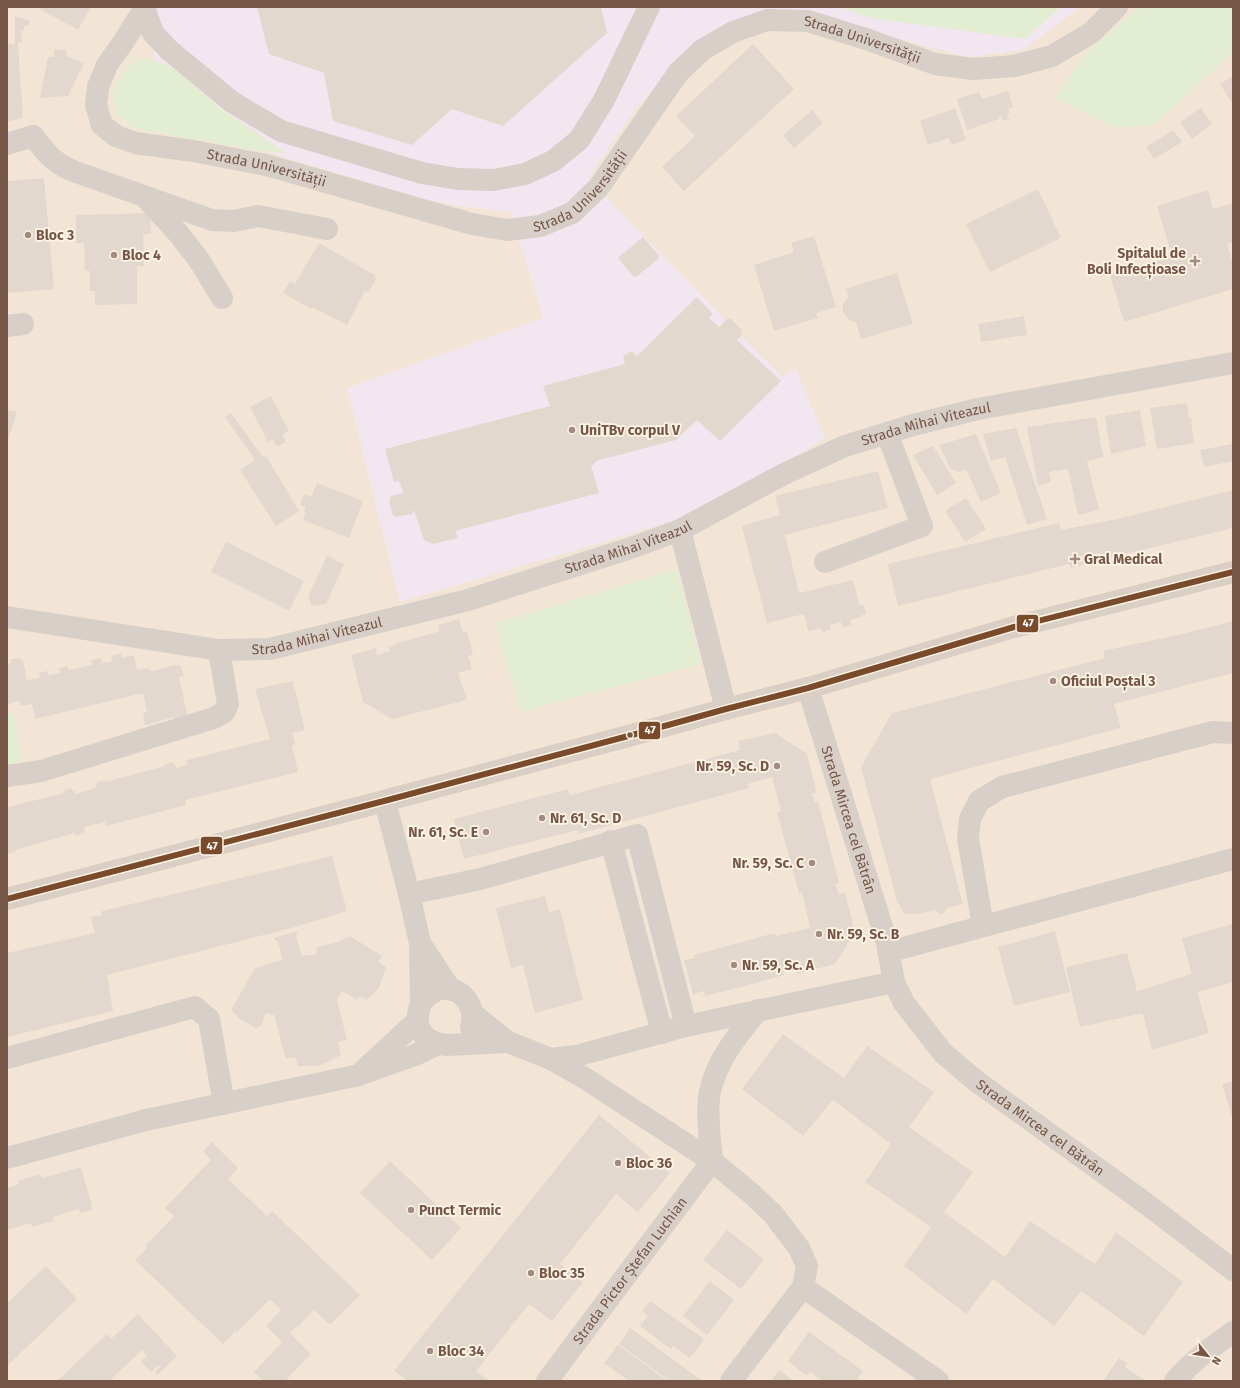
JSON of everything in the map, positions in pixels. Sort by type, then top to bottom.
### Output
[{"type":"main road","points":[[7,900],[384,802],[808,688],[1014,628],[1233,572]]},
{"type":"street","name":"Strada Universității","points":[[144,8],[153,33],[169,50],[232,102],[281,131],[422,173],[458,179],[494,180],[525,174],[553,161],[579,140],[604,100],[649,7]]},
{"type":"street","name":"Strada Universității","points":[[144,8],[107,65],[98,87],[96,105],[102,125],[116,136],[135,143],[193,151],[266,165],[472,224],[507,230],[540,226],[572,213],[599,187],[678,73],[702,50],[733,32],[767,20],[808,21],[869,40],[935,64],[973,69],[1014,66],[1052,56],[1091,33],[1118,7]]},
{"type":"street","points":[[7,144],[34,136],[45,152],[57,163],[73,171],[212,220],[234,221],[258,216],[327,229]]},
{"type":"street","points":[[147,198],[178,233],[199,260],[222,298]]},
{"type":"street","name":"Strada Mihai Viteazul","points":[[7,617],[219,650],[270,649],[468,600],[631,548],[680,530],[784,474],[845,446],[913,425],[978,409],[1233,363]]},
{"type":"street","points":[[825,562],[922,526],[887,433]]},
{"type":"street","points":[[680,530],[726,709]]},
{"type":"street","points":[[7,776],[41,771],[214,718],[224,712],[228,704],[219,650]]},
{"type":"street","name":"Strada Mircea cel Bătrân","points":[[808,688],[887,943],[894,982],[904,1003],[943,1054],[976,1081],[1144,1202],[1233,1270]]},
{"type":"street","points":[[984,926],[968,839],[970,819],[979,801],[1002,787],[1213,732],[1233,732]]},
{"type":"street","points":[[384,802],[409,894],[420,943],[420,1030],[424,1036],[432,1042],[445,1044],[508,1042]]},
{"type":"street","points":[[409,894],[480,879],[637,835],[686,1026]]},
{"type":"street","points":[[611,842],[662,1032]]},
{"type":"street","points":[[888,952],[1233,859]]},
{"type":"street","points":[[420,943],[451,990]]},
{"type":"street","points":[[551,1059],[576,1056],[686,1026],[894,982]]},
{"type":"street","points":[[7,1158],[146,1120],[359,1075],[445,1044],[462,1040],[468,1034],[472,1025],[473,1014],[467,999],[459,993],[451,990],[441,989],[430,994],[419,1012],[359,1075]]},
{"type":"street","points":[[7,1058],[195,1007],[209,1019],[224,1104]]},
{"type":"street","points":[[712,1161],[709,1120],[710,1092],[718,1068],[730,1045],[758,1010]]},
{"type":"street","points":[[473,1014],[508,1042],[551,1059],[586,1079],[712,1161],[753,1195],[773,1214],[799,1248],[807,1266],[803,1287],[731,1381]]},
{"type":"street","name":"Strada Pictor Ștefan Luchian","points":[[547,1381],[712,1161]]},
{"type":"street","points":[[803,1287],[938,1381]]},
{"type":"street","points":[[1175,1381],[1185,1369],[1202,1354],[1233,1332]]},
{"type":"shaded area","points":[[7,7],[1233,7],[1233,1381],[7,1381]]},
{"type":"shaded area","points":[[150,7],[1081,7],[1022,50],[969,57],[909,42],[848,22],[766,9],[708,33],[637,107],[588,178],[783,378],[795,367],[825,439],[687,517],[400,602],[347,388],[543,318],[511,212],[473,208],[424,200],[264,151],[214,118],[153,60],[153,11]]},
{"type":"green space","points":[[839,7],[1061,7],[1025,39],[870,18]]},
{"type":"green space","points":[[1139,7],[1233,7],[1233,52],[1153,126],[1114,127],[1055,98],[1084,55]]},
{"type":"green space","points":[[143,58],[171,66],[221,109],[286,153],[254,150],[132,128],[116,113],[112,94],[119,79],[129,65]]},
{"type":"green space","points":[[677,569],[701,664],[521,712],[495,623]]},
{"type":"green space","points":[[13,713],[22,761],[7,765],[7,714]]},
{"type":"building","points":[[36,7],[91,7],[78,30]]},
{"type":"building","points":[[257,7],[601,7],[607,33],[503,126],[452,109],[412,145],[333,121],[324,73],[269,54]]},
{"type":"building","points":[[15,16],[30,21],[27,26],[24,26],[24,31],[21,31],[22,42],[18,43],[23,118],[7,122],[7,44],[15,44]]},
{"type":"building","points":[[753,44],[794,89],[684,191],[662,167],[695,136],[676,116]]},
{"type":"building","points":[[54,49],[66,50],[67,56],[84,63],[68,96],[40,98],[48,57],[54,57]]},
{"type":"building","points":[[1233,76],[1233,105],[1220,84]]},
{"type":"building","points":[[1008,91],[1013,107],[1008,109],[1010,113],[1007,114],[1009,119],[1003,121],[1001,116],[998,117],[999,119],[967,130],[957,99],[979,92],[982,99]]},
{"type":"building","points":[[955,108],[966,140],[952,145],[949,138],[928,145],[920,121]]},
{"type":"building","points":[[1201,108],[1212,124],[1192,139],[1180,122]]},
{"type":"building","points":[[812,110],[823,123],[794,148],[783,135]]},
{"type":"building","points":[[1173,130],[1182,142],[1154,159],[1146,147]]},
{"type":"building","name":"Bloc 3","points":[[44,178],[54,289],[7,293],[7,181]]},
{"type":"building","points":[[1038,189],[1061,238],[990,272],[966,224]]},
{"type":"building","name":"Spitalul de Boli Infecțioase","points":[[1208,190],[1213,209],[1233,203],[1233,242],[1227,244],[1233,265],[1233,289],[1124,322],[1110,275],[1172,256],[1157,206]]},
{"type":"building","name":"Bloc 4","points":[[150,213],[151,234],[143,234],[144,266],[137,266],[137,304],[95,305],[95,291],[90,291],[90,271],[85,271],[84,243],[76,243],[76,215]]},
{"type":"building","points":[[814,236],[836,307],[816,313],[818,318],[774,331],[754,265],[794,252],[791,243]]},
{"type":"building","points":[[643,237],[659,256],[658,259],[636,277],[633,276],[618,258]]},
{"type":"building","points":[[319,243],[375,275],[374,277],[376,279],[368,292],[365,291],[347,325],[312,307],[311,309],[283,293],[290,281],[295,284]]},
{"type":"building","points":[[897,273],[913,324],[861,339],[856,322],[849,320],[843,312],[843,304],[849,297],[845,289]]},
{"type":"building","name":"UniTBv corpul V","points":[[697,297],[713,314],[709,318],[719,327],[727,319],[731,319],[742,330],[742,335],[737,340],[781,381],[720,441],[697,420],[676,440],[596,461],[594,465],[591,465],[599,493],[455,531],[458,538],[433,544],[424,540],[414,510],[412,514],[396,517],[393,515],[389,501],[391,496],[404,493],[399,481],[394,482],[385,449],[550,406],[543,386],[625,364],[623,356],[632,351],[637,356]]},
{"type":"building","points":[[1024,316],[1027,335],[981,342],[978,324]]},
{"type":"building","points":[[271,396],[289,431],[282,435],[286,442],[277,447],[273,439],[268,442],[250,407]]},
{"type":"building","points":[[1187,403],[1189,418],[1191,418],[1192,421],[1194,443],[1157,449],[1150,408]]},
{"type":"building","points":[[7,410],[17,412],[7,443]]},
{"type":"building","points":[[1140,410],[1146,446],[1111,454],[1105,416]]},
{"type":"building","points":[[231,413],[263,457],[266,456],[299,511],[276,526],[240,470],[255,460],[225,417]]},
{"type":"building","points":[[1096,417],[1103,457],[1087,461],[1099,510],[1078,515],[1068,469],[1049,472],[1051,482],[1038,486],[1027,427]]},
{"type":"building","points":[[1016,428],[1047,519],[1027,525],[1005,457],[991,461],[983,434]]},
{"type":"building","points":[[976,434],[1001,493],[981,502],[966,469],[959,472],[950,468],[939,445]]},
{"type":"building","points":[[1233,444],[1233,461],[1204,467],[1200,450]]},
{"type":"building","points":[[933,446],[956,483],[937,495],[913,455]]},
{"type":"building","points":[[878,471],[888,508],[785,535],[799,593],[853,580],[860,606],[864,605],[866,614],[862,615],[862,617],[850,620],[851,625],[842,627],[841,622],[830,625],[831,630],[822,632],[821,628],[808,631],[804,614],[767,623],[742,526],[780,515],[775,496]]},
{"type":"building","points":[[317,483],[363,501],[349,538],[303,520],[306,507],[300,504],[304,494],[311,497]]},
{"type":"building","points":[[1233,490],[1233,528],[1071,568],[1069,564],[898,606],[888,564],[1059,523],[1061,530],[1117,519]]},
{"type":"building","points":[[966,498],[986,529],[965,542],[946,512],[950,507]]},
{"type":"building","points":[[226,542],[304,581],[289,611],[211,572]]},
{"type":"building","points":[[327,556],[344,564],[326,604],[312,606],[308,597]]},
{"type":"building","points":[[459,619],[463,633],[467,632],[473,655],[468,656],[472,669],[458,673],[467,700],[392,719],[363,702],[351,655],[376,648],[377,655],[390,651],[389,647],[395,644],[440,631],[438,625]]},
{"type":"building","points":[[1233,621],[1233,673],[1114,704],[1121,728],[930,779],[963,904],[947,908],[942,915],[935,910],[918,914],[903,913],[897,901],[861,767],[892,713],[1105,658],[1103,651]]},
{"type":"building","points":[[121,653],[122,658],[134,655],[137,670],[148,668],[152,671],[179,665],[184,676],[179,677],[188,719],[176,722],[174,717],[145,725],[143,713],[147,712],[143,693],[35,719],[32,704],[20,706],[19,701],[7,704],[7,664],[11,663],[11,659],[20,658],[21,661],[23,661],[27,680],[40,678],[39,673],[48,671],[48,675],[60,673],[59,668],[68,666],[69,670],[92,665],[91,660],[101,658],[102,663],[112,661],[111,656]]},
{"type":"building","points":[[293,681],[305,730],[292,733],[295,743],[292,747],[298,772],[185,800],[186,805],[106,826],[105,822],[84,827],[84,833],[75,836],[75,833],[15,850],[15,852],[7,854],[7,807],[65,793],[64,790],[72,788],[72,791],[74,790],[75,794],[96,788],[95,785],[97,782],[105,780],[105,782],[165,766],[165,764],[173,762],[176,768],[187,765],[187,760],[270,739],[255,689]]},
{"type":"building","points":[[775,733],[807,754],[816,790],[815,793],[811,793],[815,802],[818,801],[839,883],[835,884],[839,894],[845,893],[855,932],[835,964],[797,974],[795,967],[783,970],[784,975],[745,986],[705,996],[704,991],[693,994],[684,960],[695,958],[694,955],[775,933],[776,936],[810,928],[802,892],[799,894],[777,812],[781,811],[772,777],[748,784],[749,788],[578,834],[578,830],[464,859],[454,819],[568,789],[570,795],[740,750],[738,741]]},
{"type":"building","points":[[332,856],[347,911],[295,927],[107,975],[113,1011],[7,1037],[7,953],[95,933],[91,917],[102,915],[102,911]]},
{"type":"building","points":[[545,896],[549,912],[560,909],[583,1000],[535,1013],[523,965],[511,968],[496,908]]},
{"type":"building","points":[[1233,924],[1233,982],[1197,992],[1209,1033],[1152,1050],[1143,1013],[1080,1027],[1066,967],[1127,953],[1137,991],[1192,974],[1182,938]]},
{"type":"building","points":[[298,931],[296,937],[302,956],[316,954],[317,947],[335,943],[350,936],[382,956],[378,962],[386,967],[379,988],[367,1000],[359,996],[357,1000],[342,991],[337,1000],[347,1040],[338,1042],[341,1055],[319,1066],[298,1066],[295,1057],[286,1059],[274,1015],[266,1013],[261,1026],[256,1028],[240,1019],[231,1010],[255,968],[283,960],[278,942],[273,938]]},
{"type":"building","points":[[1055,931],[1070,992],[1014,1006],[998,947]]},
{"type":"building","points":[[783,1034],[844,1078],[867,1046],[934,1092],[909,1127],[973,1172],[944,1212],[1005,1257],[1030,1221],[1095,1264],[1116,1232],[1183,1282],[1144,1336],[1081,1291],[1054,1326],[993,1279],[966,1314],[904,1266],[931,1227],[865,1182],[891,1144],[833,1100],[803,1136],[742,1089]]},
{"type":"building","points":[[1233,1081],[1233,1120],[1222,1084]]},
{"type":"building","points":[[599,1115],[670,1173],[638,1212],[616,1194],[560,1264],[583,1282],[552,1321],[529,1304],[476,1371],[489,1381],[408,1381],[394,1371]]},
{"type":"building","points":[[212,1142],[238,1168],[228,1179],[267,1216],[272,1211],[360,1295],[330,1325],[314,1310],[298,1327],[297,1326],[290,1333],[311,1354],[285,1381],[264,1381],[254,1372],[282,1342],[266,1326],[281,1310],[270,1299],[223,1344],[135,1260],[147,1248],[145,1246],[174,1216],[165,1208],[211,1160],[203,1151]]},
{"type":"building","name":"Punct Termic","points":[[390,1161],[461,1228],[432,1260],[360,1193]]},
{"type":"building","points":[[81,1167],[92,1210],[80,1213],[79,1209],[53,1217],[54,1221],[32,1227],[31,1223],[7,1230],[7,1188],[19,1184],[18,1181],[40,1174],[42,1178]]},
{"type":"building","points":[[727,1230],[764,1259],[741,1289],[703,1260]]},
{"type":"building","points":[[46,1266],[77,1299],[7,1366],[7,1303]]},
{"type":"building","points":[[710,1281],[734,1300],[707,1335],[683,1316]]},
{"type":"building","points":[[650,1301],[704,1339],[690,1358],[673,1346],[671,1349],[640,1326],[648,1316],[642,1311]]},
{"type":"building","points":[[138,1314],[177,1356],[157,1375],[155,1372],[160,1367],[158,1365],[151,1372],[141,1361],[147,1356],[142,1350],[109,1381],[57,1381],[107,1334],[111,1339]]},
{"type":"building","points":[[630,1328],[701,1380],[670,1381],[619,1344]]},
{"type":"building","points":[[809,1332],[863,1371],[856,1381],[823,1381],[811,1372],[807,1376],[788,1361]]},
{"type":"building","points":[[618,1345],[668,1381],[629,1381],[604,1363]]},
{"type":"building","points":[[1119,1358],[1127,1363],[1125,1367],[1146,1381],[1103,1381]]},
{"type":"building","points":[[779,1370],[794,1381],[771,1381]]},
{"type":"transit line","name":"47","points":[[7,899],[384,801],[808,688],[1014,627],[1233,572]]},
{"type":"place","name":"Bloc 3","points":[[28,235]]},
{"type":"place","name":"Bloc 4","points":[[114,255]]},
{"type":"place","name":"Spitalul de Boli Infecțioase","points":[[1195,261]]},
{"type":"place","name":"UniTBv corpul V","points":[[572,430]]},
{"type":"place","name":"Gral Medical","points":[[1075,559]]},
{"type":"place","name":"Oficiul Poștal 3","points":[[1053,681]]},
{"type":"place","name":"Nr. 59, Sc. D","points":[[777,766]]},
{"type":"place","name":"Nr. 61, Sc. D","points":[[542,818]]},
{"type":"place","name":"Nr. 61, Sc. E","points":[[486,832]]},
{"type":"place","name":"Nr. 59, Sc. C","points":[[812,863]]},
{"type":"place","name":"Nr. 59, Sc. B","points":[[819,934]]},
{"type":"place","name":"Nr. 59, Sc. A","points":[[734,965]]},
{"type":"place","name":"Bloc 36","points":[[618,1163]]},
{"type":"place","name":"Punct Termic","points":[[411,1210]]},
{"type":"place","name":"Bloc 35","points":[[531,1273]]},
{"type":"place","name":"Bloc 34","points":[[430,1351]]}]
